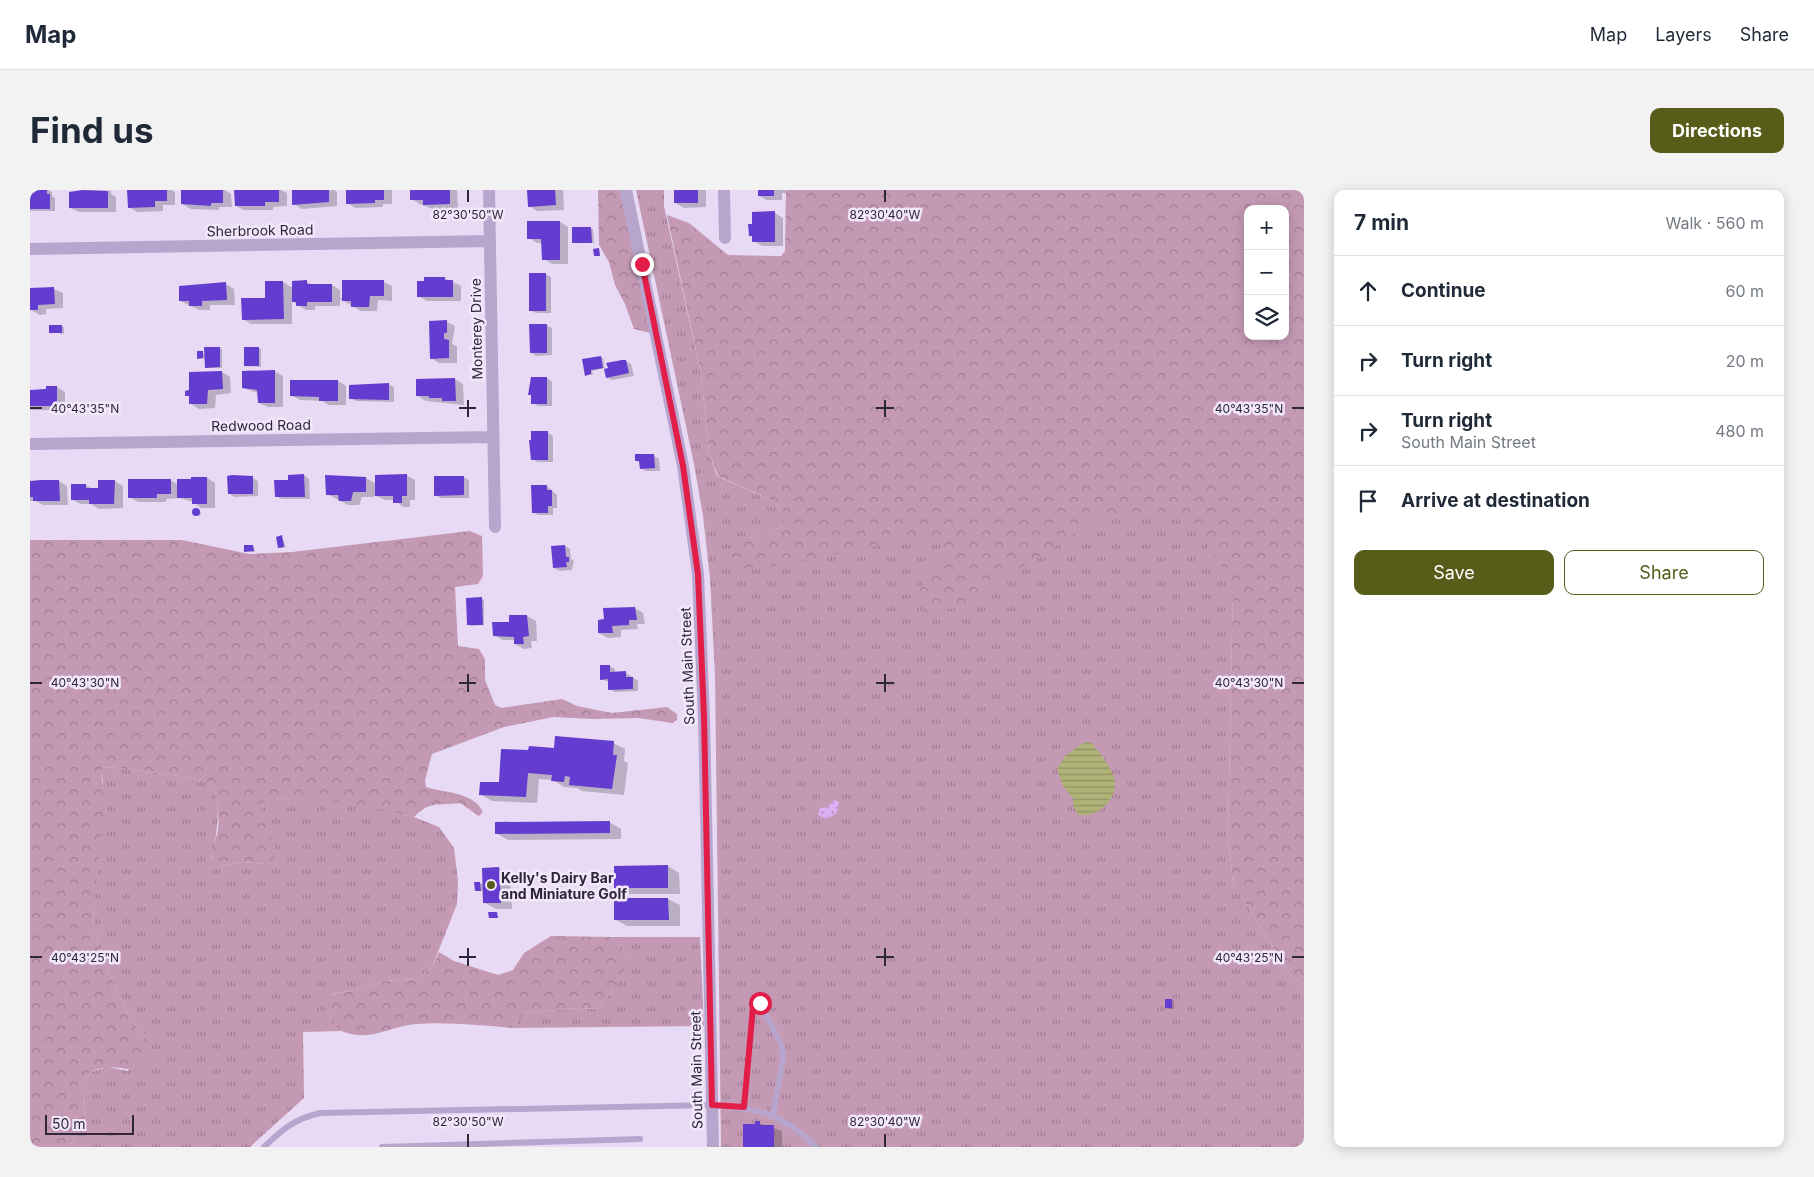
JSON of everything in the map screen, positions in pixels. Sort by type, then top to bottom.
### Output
[{"type":"street","name":"Monterey Drive","points":[[488,190],[495,527]]},
{"type":"street","name":"South Main Street","points":[[626,190],[681,457],[698,574],[704,717],[712,1147]]},
{"type":"street","points":[[724,190],[725,238]]},
{"type":"street","name":"Sherbrook Road","points":[[30,249],[490,241]]},
{"type":"street","name":"Redwood Road","points":[[30,444],[493,437]]},
{"type":"lane","points":[[744,1107],[753,1007],[760,1003],[782,1046],[783,1058],[772,1114]]},
{"type":"lane","points":[[267,1146],[287,1126],[302,1117],[320,1113],[712,1105],[744,1107],[772,1114],[792,1126],[816,1147]]},
{"type":"lane","points":[[382,1147],[640,1140]]},
{"type":"green space","points":[[598,190],[620,190],[651,333],[634,329],[625,304],[615,285],[609,262],[599,245]]},
{"type":"green space","points":[[636,190],[664,190],[664,206],[701,374],[709,452],[717,476],[771,500],[783,511],[783,525],[775,531],[749,538],[1154,476],[1234,538],[1228,836],[1233,883],[1290,974],[1304,985],[1304,1147],[721,1147],[715,675],[710,578],[703,516],[694,464]]},
{"type":"green space","points":[[786,190],[1304,190],[1304,985],[1290,974],[1233,883],[1228,836],[1233,583],[1200,535],[1166,512],[1103,516],[960,607],[926,613],[919,592],[928,572],[945,556],[943,538],[914,539],[732,574],[728,565],[727,551],[749,538],[775,531],[783,525],[783,511],[771,500],[718,476],[709,452],[701,374],[667,215],[689,223],[728,255],[781,256],[785,251]]},
{"type":"green space","points":[[470,531],[482,536],[483,576],[478,584],[455,587],[458,646],[479,649],[485,659],[485,680],[495,705],[502,708],[562,699],[577,706],[612,713],[667,707],[677,714],[677,720],[672,723],[639,718],[593,719],[553,717],[504,727],[432,754],[425,780],[426,787],[458,794],[473,800],[483,812],[479,816],[460,803],[430,806],[414,817],[342,803],[268,798],[261,809],[277,855],[271,861],[264,864],[243,862],[221,866],[215,864],[213,852],[218,830],[218,812],[217,799],[211,783],[180,776],[109,767],[103,768],[101,774],[105,797],[93,918],[100,953],[131,1021],[146,1036],[149,1054],[134,1069],[104,1068],[90,1072],[82,1091],[85,1105],[84,1124],[69,1147],[30,1147],[30,540],[182,540],[249,554],[292,552]]},
{"type":"green space","points":[[109,767],[180,776],[211,783],[215,790],[218,809],[217,830],[212,858],[221,866],[243,862],[264,864],[261,809],[268,798],[321,799],[363,804],[414,817],[439,827],[454,848],[458,881],[457,904],[432,967],[418,979],[383,981],[355,990],[332,994],[330,1016],[341,1031],[303,1032],[304,1098],[250,1147],[69,1147],[84,1124],[85,1105],[82,1091],[90,1072],[108,1067],[128,1071],[146,1036],[131,1021],[100,953],[93,918],[103,781],[101,773],[103,768]]},
{"type":"green space","points":[[551,936],[611,937],[623,948],[626,957],[623,973],[598,1009],[578,1008],[525,1013],[512,1028],[428,1023],[406,1025],[372,1034],[354,1035],[344,1032],[337,1027],[326,1004],[333,994],[355,990],[383,981],[418,979],[432,967],[439,952],[454,961],[498,975],[513,970],[524,953]]},
{"type":"green space","points":[[611,937],[700,937],[704,1026],[512,1028],[525,1013],[578,1008],[598,1009],[618,981],[625,965],[623,948]]},
{"type":"sand","points":[[834,800],[839,802],[837,813],[827,819],[818,815],[820,808],[828,807]]},
{"type":"shaded area","points":[[1085,742],[1092,743],[1103,757],[1113,774],[1115,784],[1112,797],[1103,808],[1091,814],[1078,815],[1073,805],[1073,798],[1063,786],[1057,769],[1065,756]]},
{"type":"building","points":[[30,190],[34,190],[34,194],[36,190],[47,190],[47,194],[50,194],[50,209],[30,209]]},
{"type":"building","points":[[82,190],[108,191],[108,208],[69,208],[69,192]]},
{"type":"building","points":[[127,190],[167,190],[167,201],[155,201],[155,207],[128,208]]},
{"type":"building","points":[[181,190],[223,190],[223,203],[211,203],[211,206],[181,204]]},
{"type":"building","points":[[234,190],[279,190],[279,202],[265,202],[265,206],[235,206]]},
{"type":"building","points":[[292,190],[329,190],[329,202],[292,205]]},
{"type":"building","points":[[346,190],[384,190],[384,200],[375,200],[375,203],[346,204]]},
{"type":"building","points":[[410,190],[450,190],[450,204],[423,205],[423,200],[410,200]]},
{"type":"building","points":[[527,190],[555,190],[556,205],[528,207]]},
{"type":"building","points":[[674,190],[698,190],[698,203],[674,203]]},
{"type":"building","points":[[758,190],[774,190],[774,196],[758,196]]},
{"type":"building","points":[[775,211],[775,242],[752,242],[752,236],[749,236],[748,224],[752,224],[752,212]]},
{"type":"building","points":[[527,221],[560,221],[560,260],[542,260],[541,239],[527,239]]},
{"type":"building","points":[[572,227],[591,227],[592,243],[572,243]]},
{"type":"building","points":[[599,248],[600,256],[594,256],[593,249]]},
{"type":"building","points":[[529,273],[546,273],[546,311],[529,311]]},
{"type":"building","points":[[424,277],[445,277],[445,280],[453,280],[453,297],[417,297],[417,281],[424,281]]},
{"type":"building","points":[[307,280],[307,284],[332,284],[332,302],[307,302],[307,306],[296,306],[296,302],[292,302],[292,281]]},
{"type":"building","points":[[342,280],[384,280],[384,296],[370,296],[369,307],[351,307],[351,301],[342,301]]},
{"type":"building","points":[[265,281],[283,281],[284,319],[242,320],[241,298],[265,298]]},
{"type":"building","points":[[226,282],[227,300],[202,301],[202,306],[189,306],[189,301],[179,301],[179,286]]},
{"type":"building","points":[[54,287],[55,304],[38,305],[38,310],[30,310],[30,288]]},
{"type":"building","points":[[447,320],[447,333],[444,333],[444,339],[449,340],[449,358],[430,359],[429,321]]},
{"type":"building","points":[[529,324],[547,324],[547,353],[530,353]]},
{"type":"building","points":[[49,325],[62,325],[62,333],[49,333]]},
{"type":"building","points":[[204,347],[220,347],[220,367],[205,368]]},
{"type":"building","points":[[244,347],[259,347],[259,366],[244,366]]},
{"type":"building","points":[[197,351],[203,351],[203,358],[197,359]]},
{"type":"building","points":[[601,356],[603,368],[591,370],[591,374],[585,376],[582,359]]},
{"type":"building","points":[[626,360],[629,373],[606,378],[604,369],[608,368],[606,363]]},
{"type":"building","points":[[275,370],[275,403],[258,403],[257,390],[242,388],[242,371]]},
{"type":"building","points":[[222,371],[223,389],[208,390],[207,404],[189,404],[189,396],[185,396],[185,391],[189,390],[189,372]]},
{"type":"building","points":[[531,377],[547,377],[547,404],[531,404],[531,395],[528,395]]},
{"type":"building","points":[[455,378],[456,401],[442,401],[442,398],[416,396],[416,379]]},
{"type":"building","points":[[290,380],[338,380],[338,401],[319,401],[319,397],[290,396]]},
{"type":"building","points":[[389,383],[389,400],[349,399],[349,385]]},
{"type":"building","points":[[46,386],[57,386],[57,406],[30,406],[30,390],[46,389]]},
{"type":"building","points":[[531,431],[548,431],[548,460],[531,460],[529,440],[531,440]]},
{"type":"building","points":[[635,454],[654,454],[655,468],[640,469],[639,461],[635,461]]},
{"type":"building","points":[[304,474],[305,497],[275,497],[274,480],[288,480],[288,475]]},
{"type":"building","points":[[407,474],[407,496],[402,496],[402,503],[393,503],[393,496],[375,496],[375,475]]},
{"type":"building","points":[[325,475],[366,477],[366,492],[353,492],[351,501],[339,501],[338,495],[326,495]]},
{"type":"building","points":[[227,476],[253,476],[253,494],[228,494]]},
{"type":"building","points":[[434,476],[464,476],[464,495],[434,496]]},
{"type":"building","points":[[191,477],[207,477],[207,504],[192,504],[192,498],[177,498],[177,479],[191,479]]},
{"type":"building","points":[[128,479],[171,479],[171,494],[157,494],[157,498],[128,498]]},
{"type":"building","points":[[59,480],[60,501],[33,501],[33,497],[30,497],[30,481]]},
{"type":"building","points":[[98,480],[115,480],[114,504],[89,504],[89,500],[71,500],[71,484],[86,484],[86,488],[98,488]]},
{"type":"building","points":[[531,485],[547,485],[547,490],[552,490],[552,506],[548,506],[548,513],[532,513]]},
{"type":"building","points":[[196,508],[200,512],[196,516],[192,512]]},
{"type":"building","points":[[282,535],[284,547],[278,548],[276,537]]},
{"type":"building","points":[[244,545],[253,545],[254,551],[244,552]]},
{"type":"building","points":[[565,545],[566,557],[569,557],[569,562],[566,562],[567,567],[553,568],[551,546]]},
{"type":"building","points":[[482,597],[483,625],[467,625],[466,598]]},
{"type":"building","points":[[635,607],[637,620],[629,620],[629,625],[612,626],[613,633],[598,633],[598,620],[604,619],[603,608]]},
{"type":"building","points":[[509,615],[527,615],[529,636],[523,637],[524,644],[514,644],[514,637],[493,636],[492,622],[509,622]]},
{"type":"building","points":[[600,665],[610,665],[610,672],[626,671],[626,677],[633,677],[633,689],[608,690],[608,679],[600,680]]},
{"type":"building","points":[[555,736],[614,741],[613,755],[617,755],[612,789],[569,785],[570,777],[565,776],[564,782],[551,781],[552,775],[528,773],[526,797],[479,795],[480,782],[499,782],[501,749],[528,750],[529,746],[554,748]]},
{"type":"building","points":[[610,821],[610,833],[495,834],[495,822]]},
{"type":"building","points":[[668,865],[668,888],[614,888],[614,866]]},
{"type":"building","name":"Kelly's Dairy Bar and Miniature Golf","points":[[499,867],[501,903],[483,903],[482,868]]},
{"type":"building","points":[[474,882],[480,882],[481,891],[475,891]]},
{"type":"building","points":[[614,898],[668,898],[669,920],[614,920]]},
{"type":"building","points":[[488,912],[497,912],[498,918],[489,918]]},
{"type":"building","points":[[1165,999],[1172,999],[1172,1008],[1165,1008]]},
{"type":"building","points":[[755,1121],[760,1121],[760,1125],[774,1125],[774,1147],[743,1147],[743,1124],[755,1124]]},
{"type":"place","name":"Kelly's Dairy Bar and Miniature Golf","points":[[491,885]]},
{"type":"route","points":[[642,264],[683,466],[698,574],[704,717],[712,1105],[744,1107],[753,1007],[760,1003]]}]
